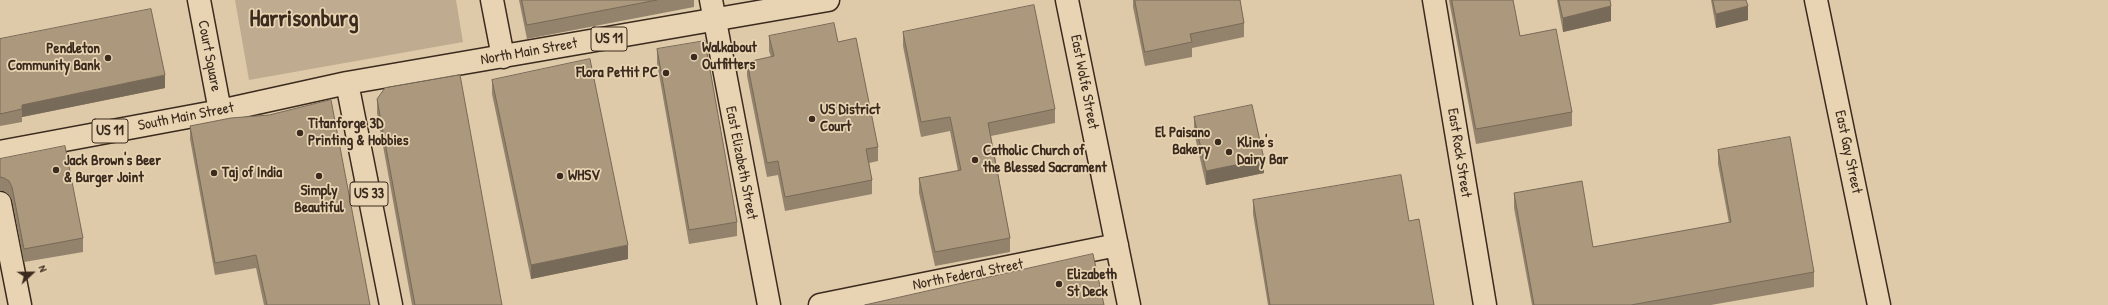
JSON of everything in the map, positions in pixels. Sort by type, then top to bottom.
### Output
[{"type":"street","name":"Court Square","points":[[199,0],[220,111]]},
{"type":"street","points":[[492,0],[503,57]]},
{"type":"street","name":"North Main Street","points":[[347,83],[503,57],[713,10],[828,0]]},
{"type":"street","name":"East Wolfe Street","points":[[1068,0],[1129,305]]},
{"type":"street","name":"East Rock Street","points":[[1434,0],[1485,305]]},
{"type":"street","name":"East Gay Street","points":[[1816,0],[1879,305]]},
{"type":"street","name":"East Elizabeth Street","points":[[713,10],[769,305]]},
{"type":"street","name":"South Main Street","points":[[0,152],[220,111],[347,83]]},
{"type":"street","name":"US 33","points":[[347,83],[391,305]]},
{"type":"street","points":[[0,204],[20,305]]},
{"type":"street","name":"North Federal Street","points":[[820,305],[1117,245]]},
{"type":"shaded area","points":[[235,0],[456,0],[463,42],[249,80]]},
{"type":"building","points":[[522,0],[657,0],[527,25]]},
{"type":"building","points":[[1135,0],[1240,0],[1244,23],[1190,34],[1192,42],[1145,52]]},
{"type":"building","points":[[1452,0],[1513,0],[1520,36],[1556,29],[1572,112],[1476,129]]},
{"type":"building","points":[[1559,0],[1610,0],[1611,6],[1563,18]]},
{"type":"building","points":[[1713,0],[1746,0],[1748,6],[1716,14]]},
{"type":"building","name":"Catholic Church of the Blessed Sacrament","points":[[1034,5],[1055,109],[988,123],[1010,238],[935,252],[919,178],[961,170],[950,117],[921,122],[903,32]]},
{"type":"building","points":[[151,9],[165,75],[22,105],[22,109],[0,114],[0,39]]},
{"type":"building","name":"US District Court","points":[[834,23],[838,42],[856,38],[878,147],[866,149],[872,180],[785,197],[778,161],[767,163],[747,62],[774,56],[769,36]]},
{"type":"building","points":[[705,41],[737,222],[689,230],[657,49]]},
{"type":"building","name":"WHSV","points":[[590,59],[628,245],[531,265],[492,80]]},
{"type":"building","points":[[460,75],[502,305],[415,305],[377,99],[385,88]]},
{"type":"building","points":[[331,100],[370,305],[267,305],[256,255],[215,263],[190,126],[231,118],[269,115]]},
{"type":"building","name":"Kline's Dairy Bar","points":[[1252,105],[1264,159],[1206,171],[1194,117]]},
{"type":"building","points":[[1790,137],[1814,272],[1631,305],[1534,305],[1514,193],[1582,181],[1593,247],[1731,222],[1718,150]]},
{"type":"building","points":[[65,146],[83,238],[24,249],[12,187],[9,181],[0,177],[0,159]]},
{"type":"building","points":[[1401,175],[1409,221],[1419,219],[1434,305],[1270,305],[1253,200]]},
{"type":"building","points":[[1093,254],[1104,305],[865,305]]},
{"type":"place","name":"Walkabout Outfitters","points":[[694,57]]},
{"type":"place","name":"Pendleton Community Bank","points":[[108,58]]},
{"type":"place","name":"Flora Pettit PC","points":[[666,73]]},
{"type":"place","name":"US District Court","points":[[812,119]]},
{"type":"place","name":"Titanforge 3D Printing & Hobbies","points":[[300,133]]},
{"type":"place","name":"El Paisano Bakery","points":[[1218,142]]},
{"type":"place","name":"Kline's Dairy Bar","points":[[1229,152]]},
{"type":"place","name":"Catholic Church of the Blessed Sacrament","points":[[975,160]]},
{"type":"place","name":"Jack Brown's Beer & Burger Joint","points":[[56,170]]},
{"type":"place","name":"Taj of India","points":[[214,173]]},
{"type":"place","name":"Simply Beautiful","points":[[319,176]]},
{"type":"place","name":"WHSV","points":[[560,176]]},
{"type":"place","name":"Elizabeth St Deck","points":[[1059,284]]},
{"type":"district","name":"Harrisonburg","points":[[304,20]]}]
